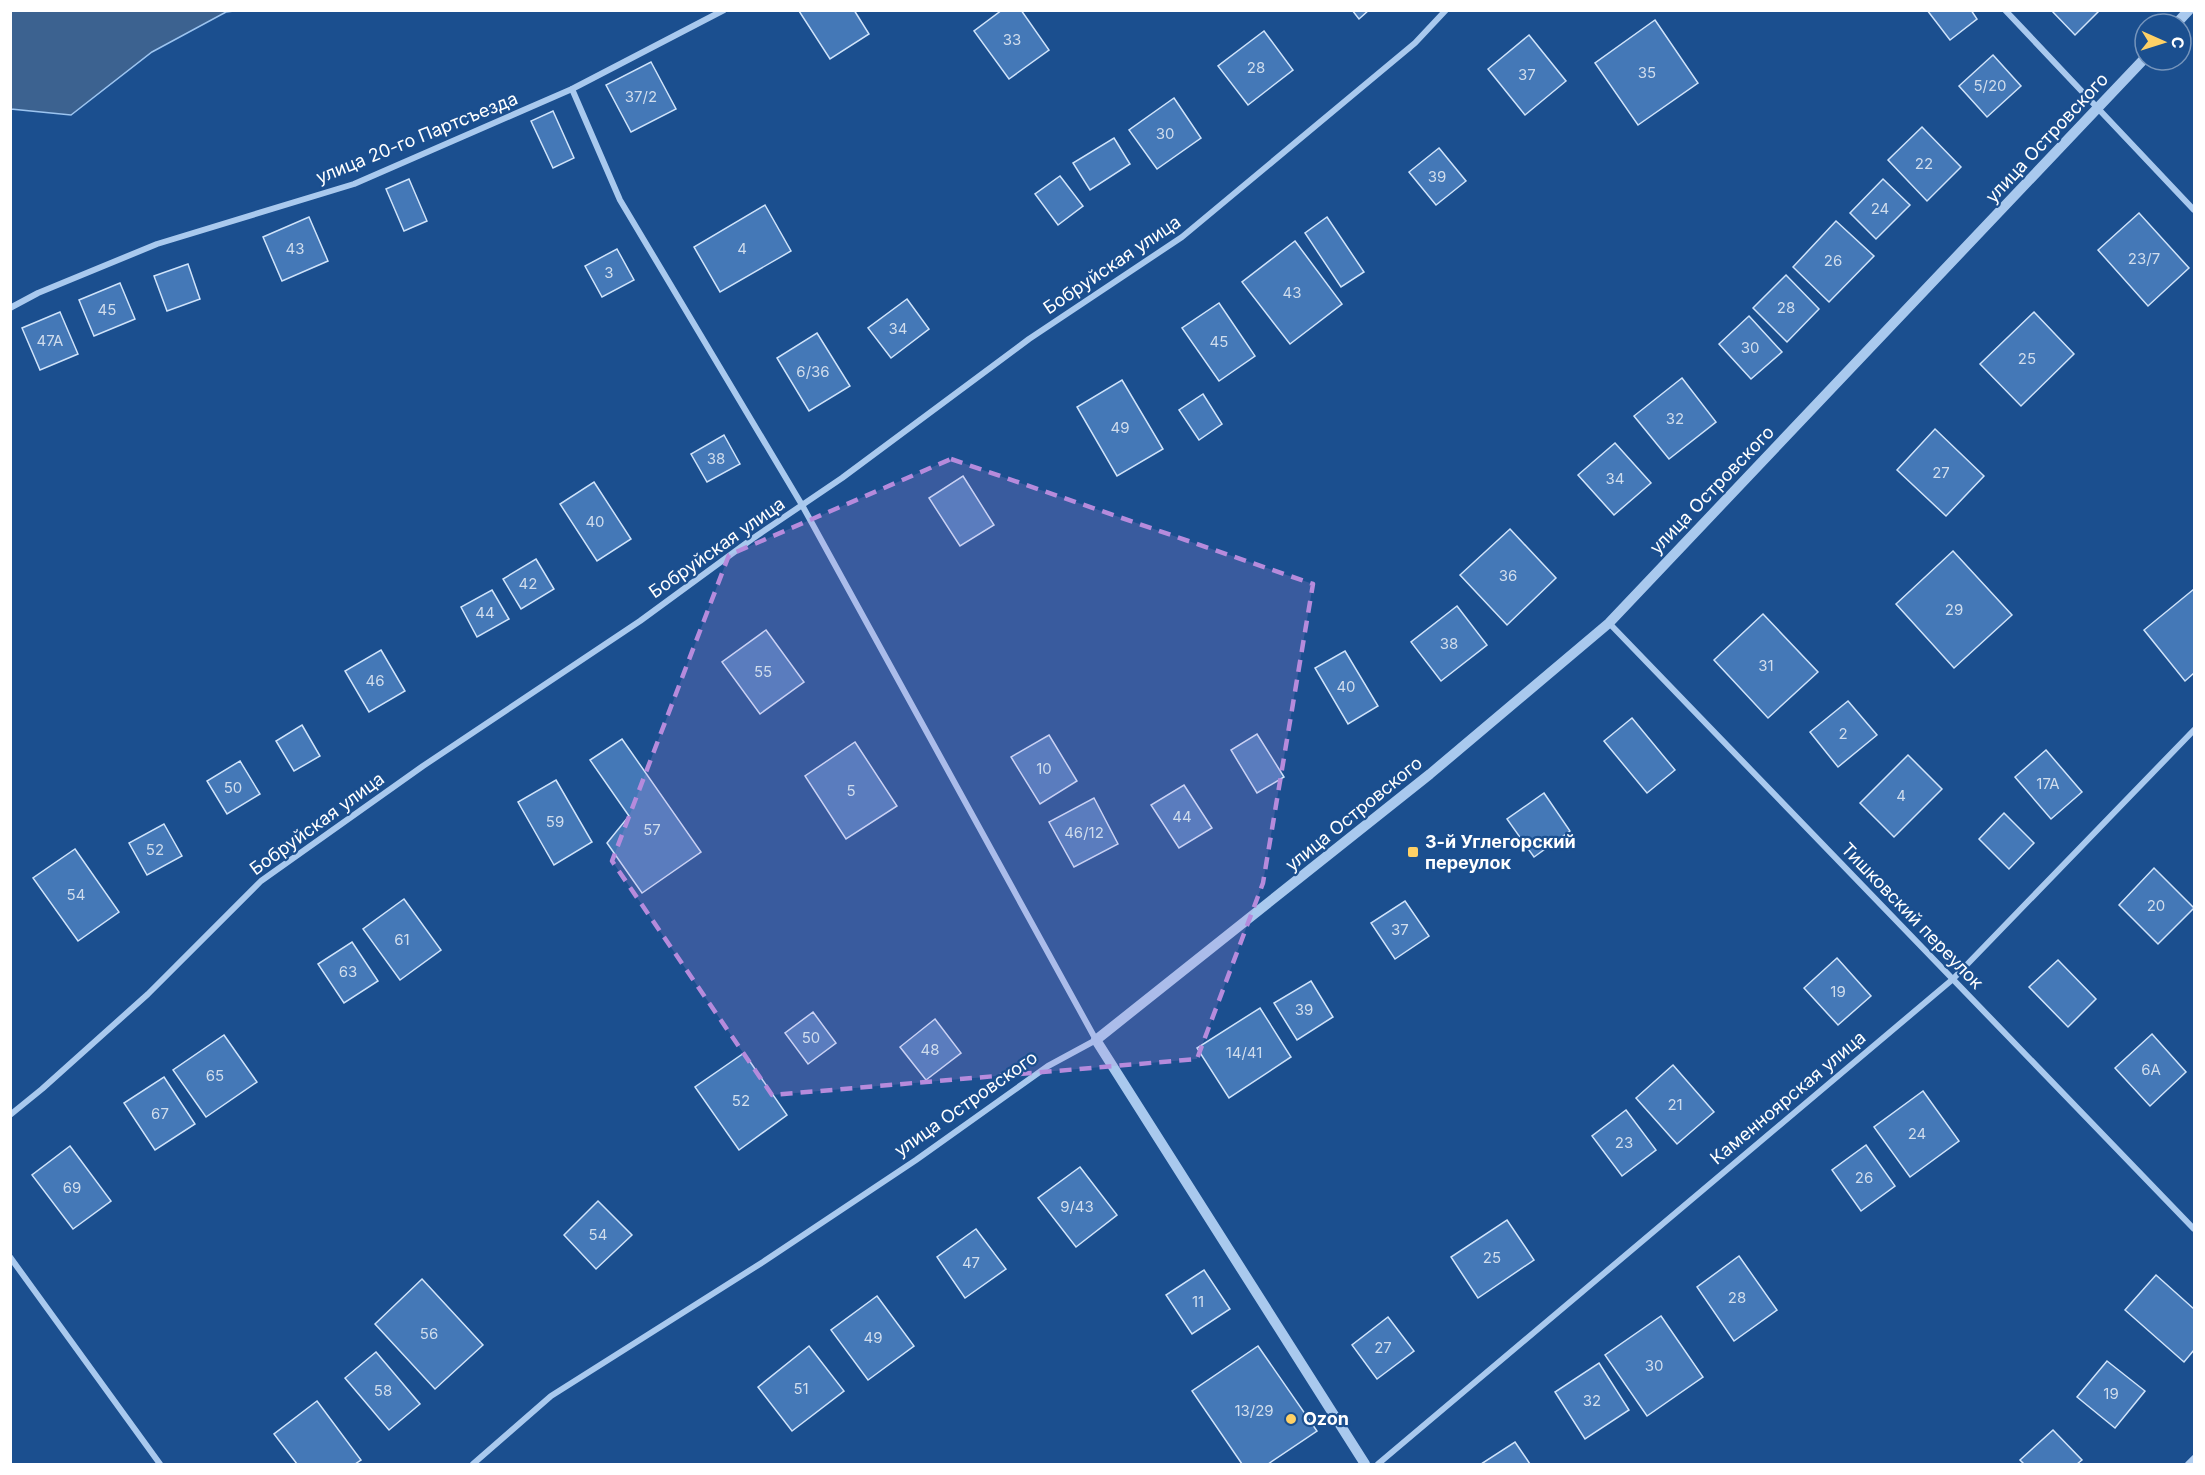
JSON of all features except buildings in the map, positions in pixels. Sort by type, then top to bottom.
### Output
[{"type":"street","name":"улица 20-го Партсъезда","points":[[10,308],[38,293],[157,244],[354,184],[572,89],[724,10]]},
{"type":"street","name":"Бобруйская улица","points":[[10,1115],[148,994],[261,881],[423,766],[640,621],[1029,339],[1182,237],[1415,43],[1446,10]]},
{"type":"street","points":[[2005,10],[2194,210]]},
{"type":"street","name":"улица Островского","points":[[473,1464],[551,1396],[764,1262],[916,1160],[1048,1066],[1096,1040],[1430,774],[1609,623],[2133,71]]},
{"type":"street","points":[[572,89],[620,200],[802,505],[1096,1040],[1365,1464]]},
{"type":"street","name":"Тишковский переулок","points":[[1609,623],[2194,1229]]},
{"type":"street","name":"Каменноярская улица","points":[[1378,1464],[1953,979],[2194,730]]},
{"type":"street","points":[[10,1257],[159,1464]]},
{"type":"street","points":[[2188,1464],[2194,1458]]},
{"type":"highlighted area","points":[[951,459],[1313,584],[1263,883],[1197,1059],[772,1095],[612,861],[729,555]]},
{"type":"water","points":[[10,11],[234,11],[226,12],[152,52],[71,115],[11,109]]},
{"type":"place","name":"3-й Углегорский переулок","points":[[1413,852]]},
{"type":"place","name":"Ozon","points":[[1291,1419]]}]
